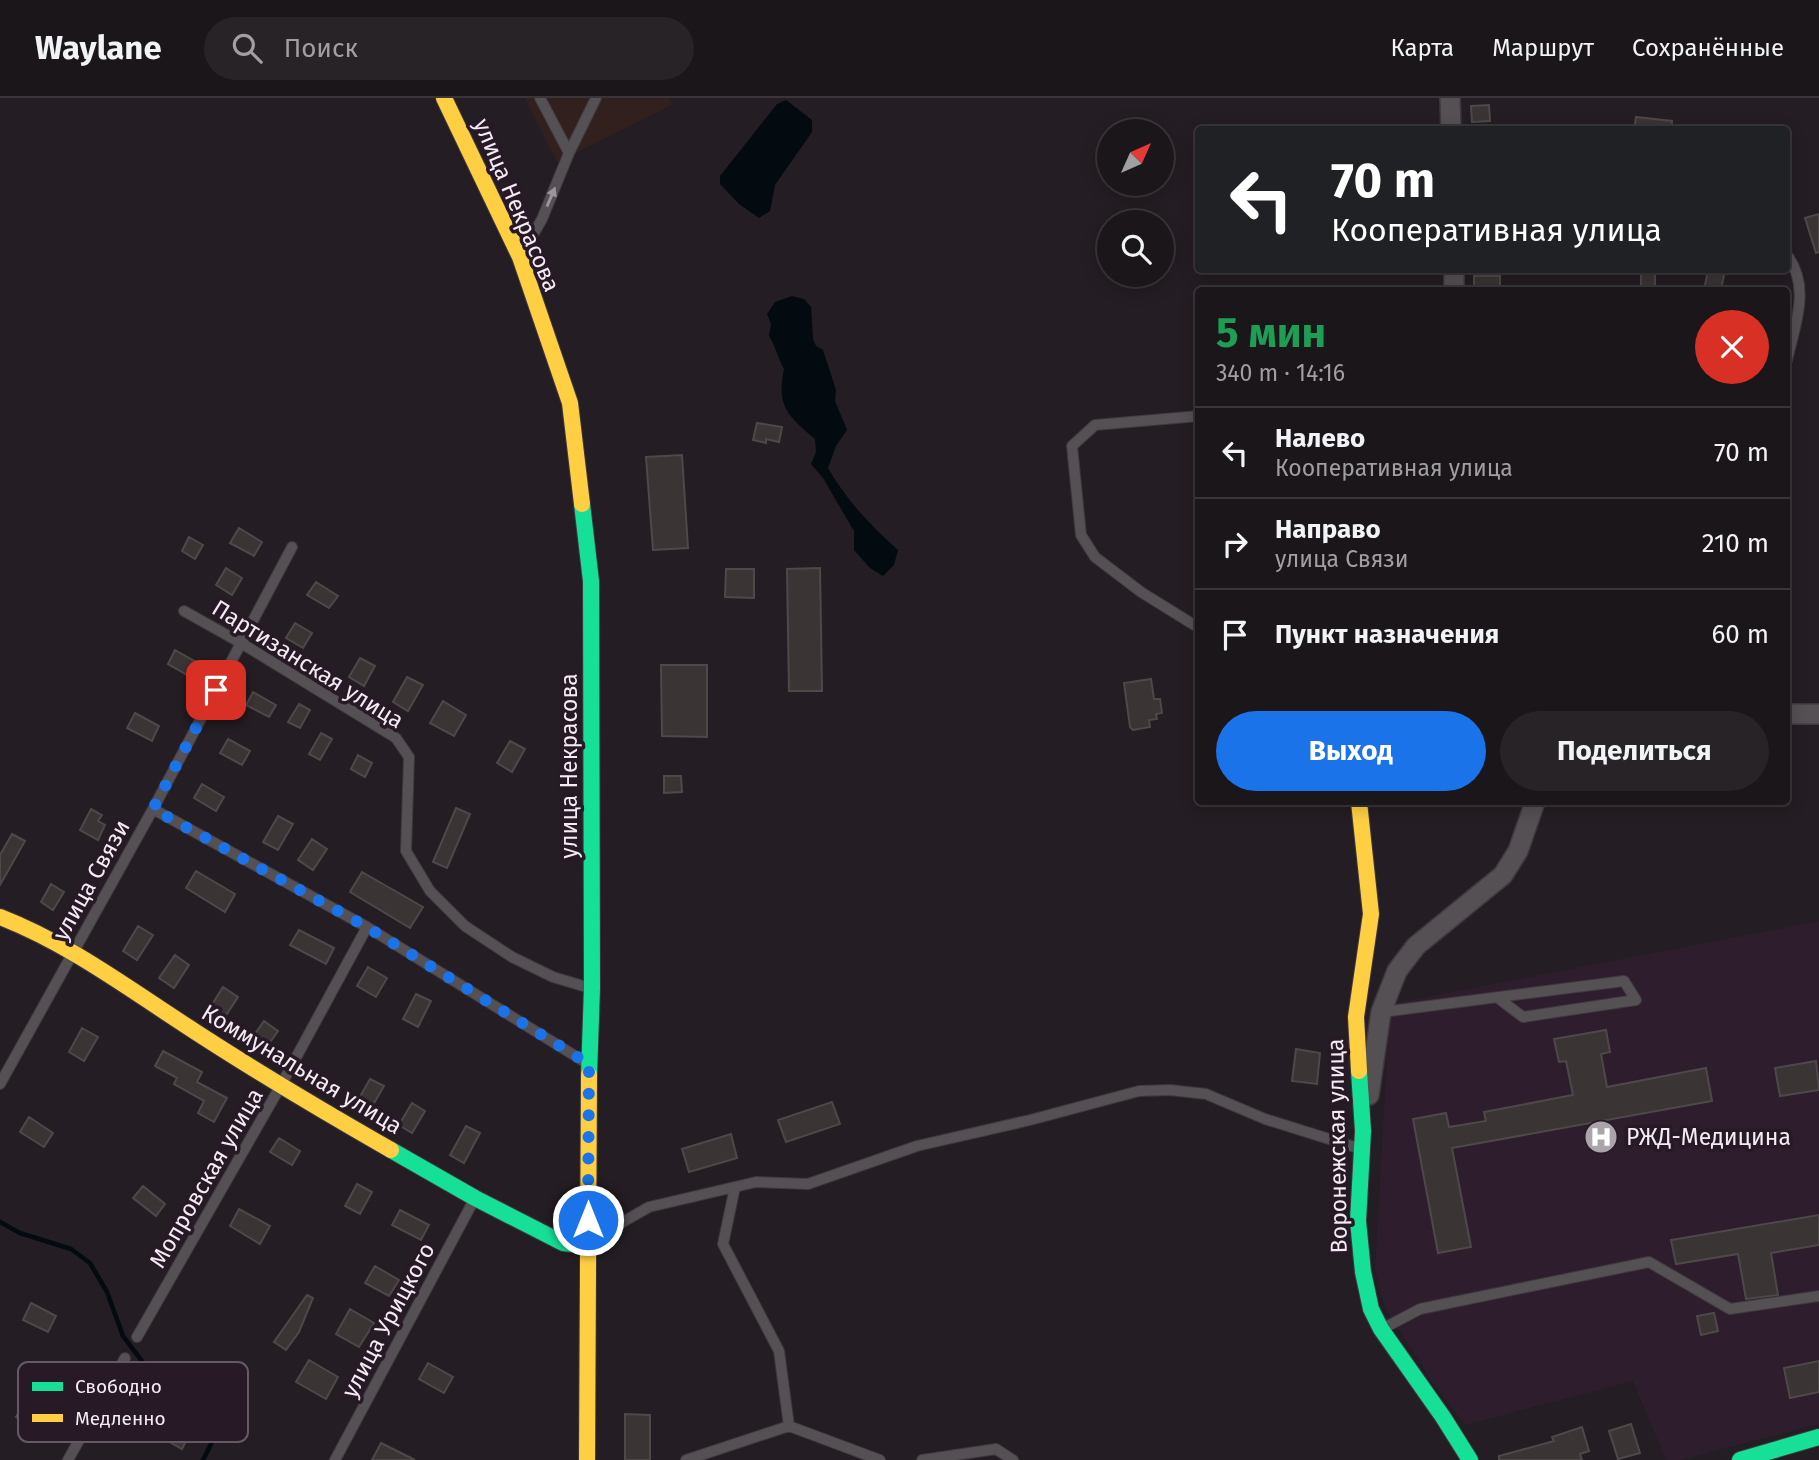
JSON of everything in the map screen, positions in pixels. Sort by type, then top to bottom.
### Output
[{"type":"street","name":"улица Некрасова","points":[[444,98],[520,257],[570,403],[591,581],[592,988],[589,1064],[587,1460]]},
{"type":"street","points":[[1450,98],[1451,126]]},
{"type":"street","points":[[1790,714],[1819,714]]},
{"type":"street","name":"Воронежская улица","points":[[1359,805],[1371,914],[1356,1017],[1363,1140],[1358,1221],[1363,1272],[1371,1308],[1381,1329],[1470,1460]]},
{"type":"street","points":[[1363,1140],[1381,1012],[1398,971],[1416,946],[1503,875],[1518,851],[1534,805]]},
{"type":"street","name":"Коммунальная улица","points":[[0,917],[33,930],[72,952],[280,1087],[475,1198],[564,1243],[588,1246]]},
{"type":"street","points":[[1740,1460],[1764,1457],[1819,1437]]},
{"type":"lane","points":[[540,98],[569,153]]},
{"type":"lane","points":[[520,257],[542,219],[569,153],[596,98]]},
{"type":"lane","points":[[1790,259],[1801,294],[1790,346]]},
{"type":"lane","points":[[1195,416],[1095,425],[1072,446],[1081,535],[1095,557],[1141,593],[1195,626]]},
{"type":"lane","name":"улица Связи","points":[[0,1084],[153,809],[292,547]]},
{"type":"lane","name":"Партизанская улица","points":[[184,611],[396,738],[410,757],[406,850],[430,891],[465,926],[512,957],[553,977],[592,988]]},
{"type":"lane","points":[[153,809],[367,927],[589,1064]]},
{"type":"lane","name":"Мопровская улица","points":[[137,1337],[280,1087],[367,927]]},
{"type":"lane","points":[[1381,1012],[1624,981],[1636,1000],[1523,1017],[1498,998]]},
{"type":"lane","points":[[588,1246],[600,1235],[649,1207],[756,1182],[808,1185],[917,1146],[1139,1091],[1170,1090],[1206,1094],[1265,1119],[1363,1140]]},
{"type":"lane","points":[[735,1187],[723,1244],[779,1351],[789,1426]]},
{"type":"lane","name":"улица Урицкого","points":[[335,1460],[475,1198]]},
{"type":"lane","points":[[1381,1329],[1420,1309],[1649,1262],[1730,1309],[1819,1296]]},
{"type":"lane","points":[[123,1362],[125,1358]]},
{"type":"lane","points":[[686,1460],[789,1426],[880,1460]]},
{"type":"lane","points":[[68,1460],[78,1442]]},
{"type":"lane","points":[[922,1460],[996,1448],[1013,1460]]},
{"type":"shaded area","points":[[525,98],[669,98],[672,105],[557,162]]},
{"type":"shaded area","points":[[786,100],[812,120],[812,132],[775,185],[770,211],[759,218],[739,204],[720,184],[720,176],[777,104]]},
{"type":"shaded area","points":[[792,296],[804,299],[811,307],[813,339],[816,346],[823,350],[836,390],[835,401],[847,430],[836,446],[828,468],[860,512],[898,550],[894,565],[883,576],[870,568],[854,550],[854,531],[823,478],[811,464],[816,452],[815,439],[791,416],[783,401],[784,369],[769,336],[771,324],[767,314],[775,302]]},
{"type":"shaded area","name":"РЖД-Медицина","points":[[1819,921],[1819,1424],[1680,1460],[1666,1460],[1633,1381],[1465,1425],[1432,1382],[1384,1306],[1375,1270],[1390,1004]]},
{"type":"building","points":[[1489,105],[1490,121],[1472,122],[1471,106]]},
{"type":"building","points":[[1636,117],[1672,121],[1671,126],[1635,126]]},
{"type":"building","points":[[1819,214],[1819,252],[1816,253],[1805,218]]},
{"type":"building","points":[[1641,273],[1655,273],[1655,287],[1641,287]]},
{"type":"building","points":[[1707,273],[1724,273],[1722,287],[1705,287]]},
{"type":"building","points":[[1474,276],[1500,276],[1500,287],[1474,287]]},
{"type":"building","points":[[757,423],[782,427],[779,442],[753,440]]},
{"type":"building","points":[[682,455],[688,548],[653,550],[646,457]]},
{"type":"building","points":[[239,528],[262,542],[254,556],[230,543]]},
{"type":"building","points":[[189,537],[203,545],[195,559],[182,551]]},
{"type":"building","points":[[226,568],[242,578],[232,595],[216,585]]},
{"type":"building","points":[[820,568],[822,691],[789,691],[787,569]]},
{"type":"building","points":[[726,569],[754,569],[754,598],[725,597]]},
{"type":"building","points":[[316,582],[338,596],[329,608],[307,595]]},
{"type":"building","points":[[295,623],[312,633],[303,648],[286,638]]},
{"type":"building","points":[[175,650],[196,662],[189,676],[168,664]]},
{"type":"building","points":[[360,658],[375,666],[364,686],[349,677]]},
{"type":"building","points":[[661,665],[707,665],[707,737],[662,736]]},
{"type":"building","points":[[407,677],[423,685],[408,711],[393,702]]},
{"type":"building","points":[[1151,679],[1154,699],[1160,699],[1162,713],[1156,714],[1157,719],[1149,720],[1150,727],[1133,730],[1130,727],[1124,683]]},
{"type":"building","points":[[253,692],[276,705],[269,717],[246,705]]},
{"type":"building","points":[[443,701],[466,715],[454,736],[430,723]]},
{"type":"building","points":[[299,704],[310,710],[300,728],[288,722]]},
{"type":"building","points":[[135,713],[159,726],[152,741],[127,728]]},
{"type":"building","points":[[321,733],[332,739],[320,760],[309,754]]},
{"type":"building","points":[[228,739],[250,751],[242,765],[220,753]]},
{"type":"building","points":[[510,741],[525,749],[512,772],[497,763]]},
{"type":"building","points":[[358,755],[372,763],[365,777],[351,769]]},
{"type":"building","points":[[664,776],[681,776],[682,792],[664,793]]},
{"type":"building","points":[[202,784],[224,797],[216,811],[194,798]]},
{"type":"building","points":[[456,808],[470,814],[447,868],[433,862]]},
{"type":"building","points":[[91,809],[102,815],[98,821],[105,825],[98,840],[80,830]]},
{"type":"building","points":[[278,816],[293,824],[278,850],[263,842]]},
{"type":"building","points":[[12,834],[25,841],[0,885],[0,855]]},
{"type":"building","points":[[312,839],[327,849],[313,870],[298,860]]},
{"type":"building","points":[[196,871],[235,894],[225,912],[186,888]]},
{"type":"building","points":[[362,872],[423,907],[410,928],[350,892]]},
{"type":"building","points":[[51,884],[64,892],[53,910],[41,902]]},
{"type":"building","points":[[138,926],[153,935],[137,960],[123,951]]},
{"type":"building","points":[[299,930],[334,948],[326,964],[290,945]]},
{"type":"building","points":[[175,955],[189,965],[174,988],[159,978]]},
{"type":"building","points":[[368,967],[387,978],[376,997],[357,986]]},
{"type":"building","points":[[223,987],[238,997],[223,1020],[208,1011]]},
{"type":"building","points":[[416,994],[431,1001],[418,1027],[403,1019]]},
{"type":"building","points":[[264,1021],[278,1031],[266,1048],[252,1038]]},
{"type":"building","points":[[82,1028],[98,1037],[84,1061],[69,1052]]},
{"type":"building","points":[[1606,1030],[1610,1052],[1601,1054],[1607,1087],[1706,1068],[1712,1101],[1452,1148],[1471,1247],[1438,1253],[1413,1119],[1446,1113],[1449,1127],[1486,1121],[1484,1112],[1573,1095],[1566,1061],[1559,1062],[1554,1039]]},
{"type":"building","points":[[1296,1049],[1320,1053],[1317,1084],[1292,1081]]},
{"type":"building","points":[[163,1051],[202,1072],[197,1082],[227,1098],[214,1122],[198,1113],[204,1101],[174,1084],[177,1078],[155,1066]]},
{"type":"building","points":[[1816,1061],[1819,1090],[1780,1096],[1775,1068]]},
{"type":"building","points":[[370,1079],[384,1086],[370,1110],[357,1102]]},
{"type":"building","points":[[832,1102],[840,1124],[786,1142],[778,1120]]},
{"type":"building","points":[[412,1103],[425,1111],[412,1133],[399,1125]]},
{"type":"building","points":[[29,1117],[53,1133],[44,1147],[20,1132]]},
{"type":"building","points":[[466,1126],[480,1133],[464,1163],[450,1155]]},
{"type":"building","points":[[731,1134],[737,1158],[689,1172],[682,1149]]},
{"type":"building","points":[[279,1138],[300,1151],[292,1165],[270,1152]]},
{"type":"building","points":[[357,1184],[372,1192],[360,1214],[345,1206]]},
{"type":"building","points":[[143,1186],[165,1204],[156,1216],[133,1198]]},
{"type":"building","points":[[239,1209],[270,1226],[260,1244],[230,1226]]},
{"type":"building","points":[[400,1210],[429,1225],[421,1240],[392,1225]]},
{"type":"building","points":[[1819,1215],[1819,1245],[1771,1253],[1778,1295],[1746,1299],[1738,1254],[1676,1264],[1671,1240]]},
{"type":"building","points":[[375,1266],[399,1280],[389,1296],[365,1283]]},
{"type":"building","points":[[307,1295],[313,1298],[299,1332],[286,1350],[274,1342]]},
{"type":"building","points":[[31,1303],[56,1316],[48,1332],[23,1320]]},
{"type":"building","points":[[350,1309],[374,1323],[359,1347],[336,1334]]},
{"type":"building","points":[[1714,1313],[1718,1331],[1701,1335],[1697,1316]]},
{"type":"building","points":[[309,1360],[338,1377],[326,1399],[296,1382]]},
{"type":"building","points":[[1819,1361],[1819,1392],[1790,1398],[1784,1368]]},
{"type":"building","points":[[428,1363],[453,1377],[444,1393],[419,1379]]},
{"type":"building","points":[[625,1414],[650,1415],[650,1460],[625,1460]]},
{"type":"building","points":[[1631,1424],[1640,1453],[1618,1459],[1609,1431]]},
{"type":"building","points":[[1582,1427],[1589,1451],[1580,1454],[1582,1460],[1499,1460],[1499,1456],[1554,1441],[1552,1437]]},
{"type":"building","points":[[170,1442],[186,1442],[182,1449]]},
{"type":"building","points":[[381,1443],[415,1460],[372,1460]]},
{"type":"waterway","points":[[0,1222],[20,1233],[71,1249],[90,1263],[107,1292],[123,1336],[143,1362]]},
{"type":"waterway","points":[[203,1460],[212,1442]]},
{"type":"traffic: fast","points":[[582,504],[591,581],[592,988],[589,1075]]},
{"type":"traffic: fast","points":[[1359,1071],[1363,1131],[1358,1221],[1363,1272],[1371,1309],[1381,1329],[1470,1460]]},
{"type":"traffic: fast","points":[[391,1150],[475,1198],[563,1243],[588,1246]]},
{"type":"traffic: fast","points":[[1740,1460],[1819,1437]]},
{"type":"traffic: slow","points":[[444,98],[520,257],[570,403],[582,504]]},
{"type":"traffic: slow","points":[[1359,805],[1371,914],[1356,1017],[1359,1071]]},
{"type":"traffic: slow","points":[[0,917],[72,952],[261,1073],[391,1150]]},
{"type":"traffic: slow","points":[[587,1460],[589,1075]]},
{"type":"place","name":"РЖД-Медицина","points":[[1601,1137]]},
{"type":"route","points":[[216,690],[153,809],[367,927],[589,1064],[588,1220]]}]
